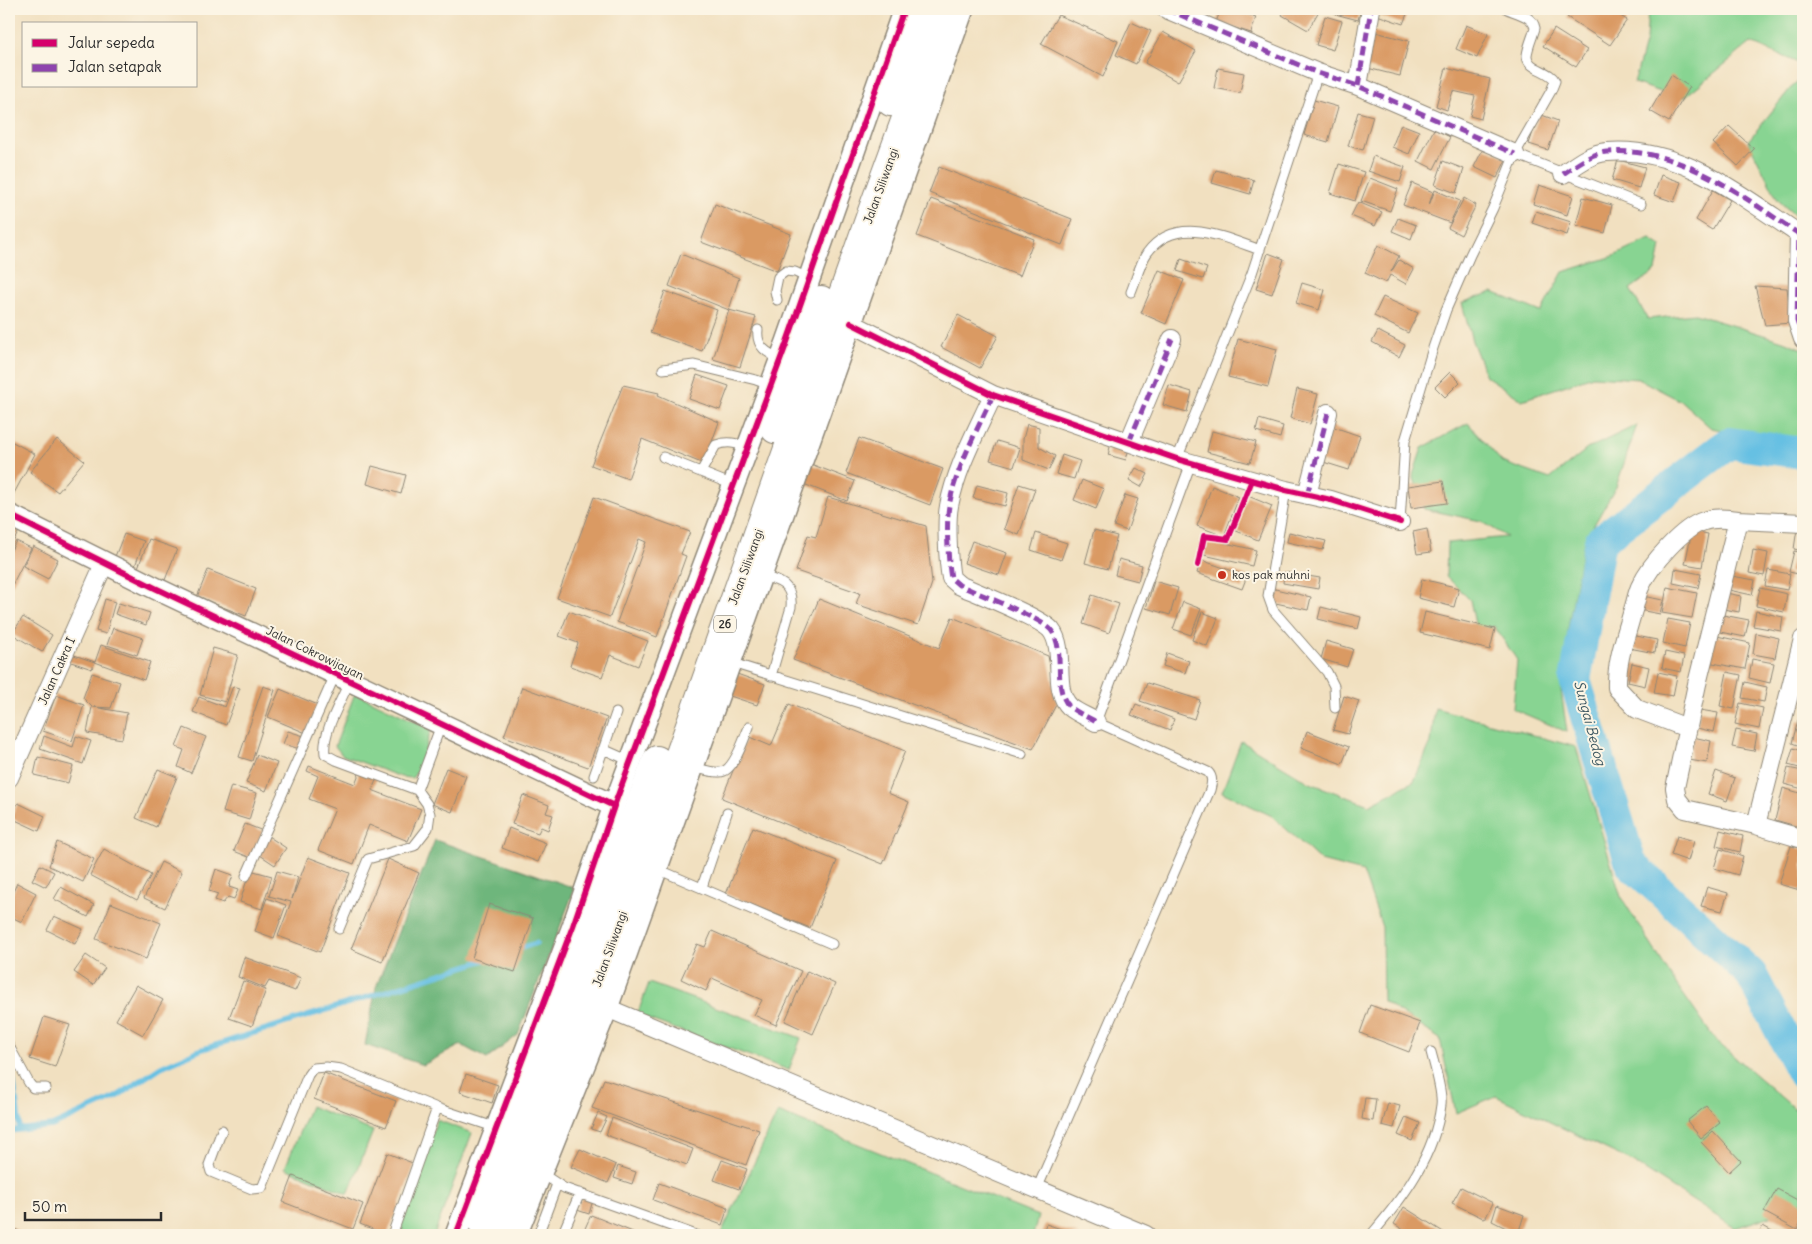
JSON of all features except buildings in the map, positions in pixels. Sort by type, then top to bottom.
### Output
[{"type":"highway","name":"Jalan Siliwangi","points":[[497,1235],[541,1174],[612,946],[649,866],[722,659],[924,9]]},
{"type":"highway","name":"Jalan Siliwangi","points":[[478,1235],[506,1131],[648,784],[789,362],[865,203],[893,177],[934,67],[946,9]]},
{"type":"street","points":[[456,1235],[506,1131],[614,806],[771,386],[789,362],[808,278],[904,9]]},
{"type":"street","points":[[934,67],[963,9]]},
{"type":"street","points":[[1166,9],[1318,73],[1358,86],[1515,154]]},
{"type":"street","points":[[1358,86],[1370,9]]},
{"type":"street","points":[[1563,174],[1582,160],[1606,152],[1641,153],[1675,160],[1709,175],[1799,234],[1797,320],[1803,339]]},
{"type":"street","points":[[516,1235],[607,1008],[649,866],[693,767],[722,659],[762,576],[852,323],[893,177]]},
{"type":"street","points":[[852,323],[993,395],[1184,461],[1286,490],[1331,500],[1400,522]]},
{"type":"street","points":[[1129,442],[1172,340]]},
{"type":"street","points":[[993,395],[968,451],[949,505],[951,578],[959,585],[1036,620],[1049,628],[1057,643],[1064,696],[1070,707],[1096,722]]},
{"type":"street","points":[[1307,495],[1328,413]]},
{"type":"street","name":"Jalan Cokrowijayan","points":[[9,515],[104,564],[614,806]]},
{"type":"street","points":[[1687,728],[1637,709],[1617,688],[1616,672],[1640,585],[1654,564],[1673,542],[1702,521],[1712,518],[1803,523]]},
{"type":"street","points":[[1738,520],[1687,728],[1675,788],[1677,799],[1685,809],[1756,825],[1803,839]]},
{"type":"street","name":"Jalan Cakra I","points":[[9,778],[104,564]]},
{"type":"street","points":[[1756,825],[1803,639]]},
{"type":"street","points":[[607,1008],[1146,1235]]},
{"type":"lane","points":[[1400,522],[1406,441],[1446,310],[1470,255],[1494,208],[1515,154],[1555,81],[1552,76],[1531,64],[1528,60],[1527,55],[1535,28],[1534,23],[1529,18],[1507,9]]},
{"type":"lane","points":[[1037,1189],[1212,781],[1211,775],[1208,772],[1096,722],[1184,461],[1260,250],[1318,73]]},
{"type":"lane","points":[[1515,154],[1641,204]]},
{"type":"lane","points":[[1131,292],[1146,254],[1162,237],[1188,231],[1208,232],[1260,250]]},
{"type":"lane","points":[[777,300],[775,291],[778,277],[786,271],[795,272],[808,278]]},
{"type":"lane","points":[[758,330],[760,346],[766,353],[789,362]]},
{"type":"lane","points":[[663,369],[694,365],[756,380],[771,386]]},
{"type":"lane","points":[[701,472],[716,444],[734,442],[747,447]]},
{"type":"lane","points":[[663,457],[733,485]]},
{"type":"lane","points":[[1286,490],[1268,596],[1273,610],[1327,672],[1334,686],[1334,708]]},
{"type":"lane","points":[[762,576],[772,578],[785,586],[790,591],[792,597],[791,607],[771,676]]},
{"type":"lane","points":[[722,659],[1022,754]]},
{"type":"lane","points":[[339,929],[368,859],[414,846],[428,828],[430,814],[427,804],[416,790],[336,760],[325,754],[324,744],[342,678]]},
{"type":"lane","points":[[246,876],[342,678]]},
{"type":"lane","points":[[594,776],[616,713]]},
{"type":"lane","points":[[416,790],[442,725]]},
{"type":"lane","points":[[693,767],[712,772],[727,770],[732,764],[749,727]]},
{"type":"lane","points":[[603,749],[631,761]]},
{"type":"lane","points":[[702,887],[727,813]]},
{"type":"lane","points":[[649,866],[832,944]]},
{"type":"lane","points":[[9,1046],[34,1088],[46,1088]]},
{"type":"lane","points":[[1371,1235],[1416,1176],[1431,1145],[1442,1103],[1431,1052]]},
{"type":"lane","points":[[222,1130],[209,1170],[252,1189],[262,1188],[313,1068],[326,1067],[341,1069],[437,1108],[506,1131]]},
{"type":"lane","points":[[392,1235],[437,1108]]},
{"type":"lane","points":[[538,1235],[541,1174],[580,1193],[696,1235]]},
{"type":"lane","points":[[562,1235],[580,1193]]},
{"type":"green space","points":[[1648,9],[1803,9],[1803,65],[1751,43],[1682,99],[1634,83],[1646,40]]},
{"type":"green space","points":[[1803,80],[1803,223],[1778,200],[1748,141],[1794,84]]},
{"type":"green space","points":[[1650,239],[1661,246],[1656,271],[1630,289],[1648,319],[1695,314],[1803,349],[1803,439],[1783,442],[1711,428],[1681,401],[1639,379],[1593,376],[1522,400],[1486,376],[1472,341],[1462,303],[1492,292],[1541,312],[1563,272],[1614,256]]},
{"type":"green space","points":[[1468,423],[1502,462],[1550,479],[1587,449],[1637,425],[1616,487],[1584,542],[1569,622],[1561,690],[1567,732],[1513,709],[1517,660],[1494,626],[1477,633],[1470,600],[1446,576],[1447,543],[1507,537],[1481,521],[1424,509],[1413,475],[1422,448]]},
{"type":"green space","points":[[355,693],[431,729],[420,768],[412,778],[401,777],[342,755],[335,746]]},
{"type":"green space","points":[[1435,708],[1576,747],[1621,897],[1676,984],[1716,1041],[1803,1116],[1803,1205],[1735,1228],[1631,1161],[1496,1096],[1456,1113],[1440,1039],[1383,1001],[1382,927],[1363,872],[1321,861],[1272,816],[1222,792],[1241,741],[1310,783],[1369,805],[1414,781],[1431,742]]},
{"type":"green space","points":[[435,840],[575,888],[518,1035],[487,1059],[461,1045],[423,1065],[365,1045],[376,987]]},
{"type":"green space","points":[[649,983],[801,1038],[789,1070],[637,1015]]},
{"type":"green space","points":[[310,1106],[373,1131],[348,1194],[285,1168]]},
{"type":"green space","points":[[778,1112],[1038,1216],[1033,1235],[721,1234]]},
{"type":"green space","points":[[437,1120],[472,1133],[434,1235],[395,1234]]},
{"type":"waterway","name":"Sungai Bedog","points":[[1803,453],[1729,443],[1600,541],[1575,680],[1631,864],[1751,974],[1803,1074]]},
{"type":"waterway","points":[[516,950],[536,943]]},
{"type":"waterway","points":[[9,1131],[52,1126],[116,1097],[161,1067],[200,1050],[488,959]]},
{"type":"waterway","points":[[9,1070],[13,1078],[20,1129]]},
{"type":"marked path","points":[[1166,9],[1318,73],[1358,86],[1515,154]]},
{"type":"marked path","points":[[1358,86],[1371,9]]},
{"type":"marked path","points":[[1563,174],[1584,160],[1601,153],[1634,152],[1660,157],[1685,165],[1709,177],[1755,204],[1799,234],[1797,321],[1803,339]]},
{"type":"marked path","points":[[1129,442],[1172,339]]},
{"type":"marked path","points":[[993,395],[968,450],[952,492],[948,522],[948,552],[951,578],[959,585],[1035,619],[1051,630],[1058,648],[1061,690],[1064,699],[1070,707],[1096,722]]},
{"type":"marked path","points":[[1307,495],[1328,413]]},
{"type":"cycle path","points":[[456,1235],[573,926],[614,806],[787,342],[904,9]]},
{"type":"cycle path","points":[[851,323],[993,395],[1177,459],[1286,490],[1331,500],[1400,522]]},
{"type":"cycle path","points":[[1198,565],[1204,536],[1228,539],[1252,480]]},
{"type":"cycle path","points":[[9,515],[155,588],[614,806]]},
{"type":"place","name":"kos pak muhni","points":[[1222,575]]}]
